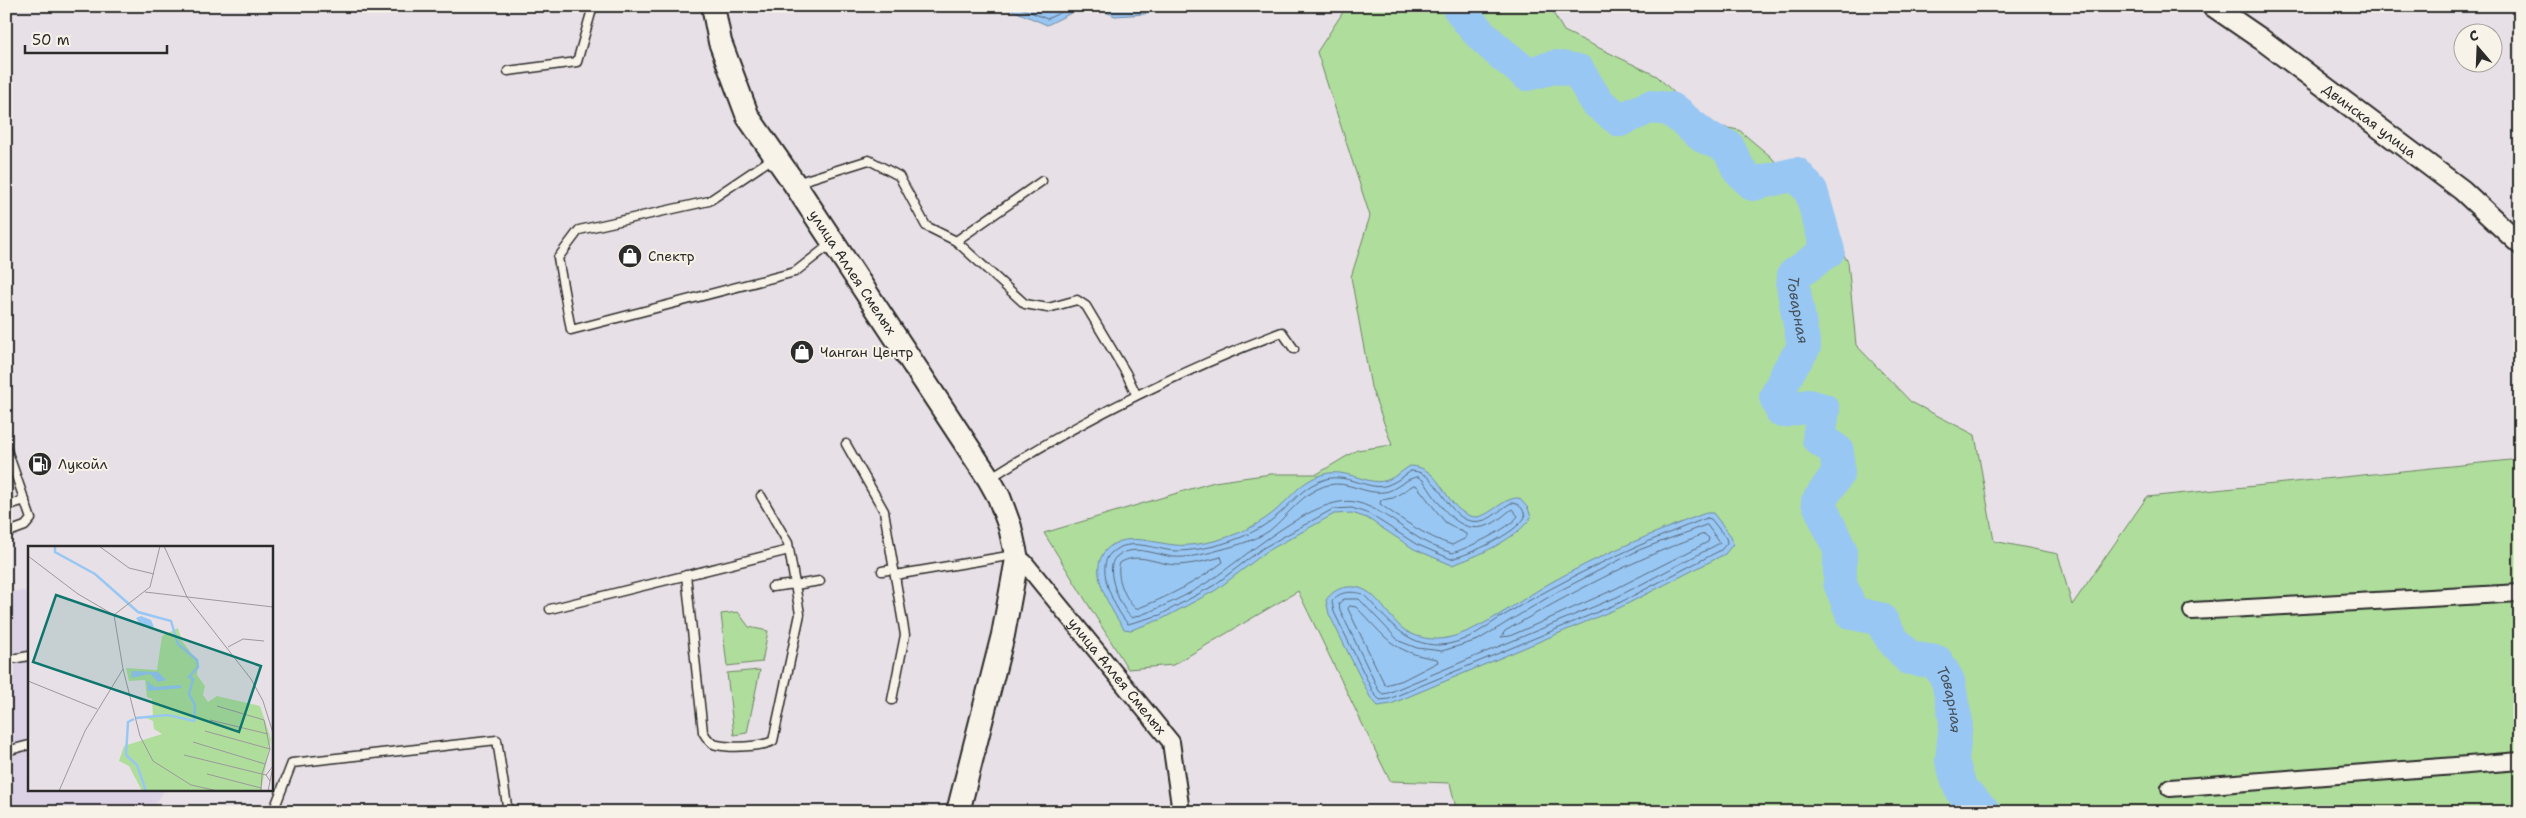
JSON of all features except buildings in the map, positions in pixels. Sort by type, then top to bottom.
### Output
[{"type":"main road","name":"улица Аллея Смелых","points":[[713,6],[720,42],[748,117],[794,183],[989,479],[999,497],[1010,527],[1016,557],[1003,635],[958,812]]},
{"type":"street","name":"Двинская улица","points":[[2213,6],[2261,38],[2462,190],[2520,244]]},
{"type":"street","name":"улица Аллея Смелых","points":[[1016,557],[1024,562],[1171,742],[1181,812]]},
{"type":"street","points":[[2192,611],[2520,593]]},
{"type":"street","points":[[2170,788],[2520,761]]},
{"type":"lane","points":[[508,71],[577,62],[593,6]]},
{"type":"lane","points":[[775,157],[709,201],[579,230],[558,258],[571,330],[795,272],[832,242]]},
{"type":"lane","points":[[794,183],[869,160],[899,176],[926,226],[956,241],[1025,304],[1048,308],[1077,300],[1086,306],[1126,373],[1136,394]]},
{"type":"lane","points":[[956,241],[1042,181]]},
{"type":"lane","points":[[989,479],[1136,394],[1282,332],[1294,349]]},
{"type":"lane","points":[[846,444],[884,511],[905,635],[892,700]]},
{"type":"lane","points":[[6,447],[31,516],[29,523],[6,533]]},
{"type":"lane","points":[[686,575],[703,732],[706,738],[716,745],[764,746],[773,741],[800,614],[788,543],[761,496]]},
{"type":"lane","points":[[6,506],[25,500]]},
{"type":"lane","points":[[550,609],[789,550]]},
{"type":"lane","points":[[882,571],[894,572],[1016,557]]},
{"type":"lane","points":[[772,586],[820,581]]},
{"type":"lane","points":[[6,660],[28,656]]},
{"type":"lane","points":[[273,812],[292,763],[497,740],[508,812]]},
{"type":"lane","points":[[6,751],[28,745]]},
{"type":"shaded area","points":[[28,591],[28,790],[164,790],[150,812],[6,812],[6,592]]},
{"type":"green space","points":[[1347,6],[1549,6],[1564,31],[1657,76],[1706,124],[1739,130],[1770,156],[1807,195],[1848,262],[1856,345],[1911,402],[1975,435],[1994,541],[2058,554],[2072,605],[2147,497],[2520,459],[2520,812],[1457,812],[1450,783],[1390,781],[1298,591],[1173,665],[1128,669],[1044,533],[1214,482],[1271,474],[1317,474],[1357,450],[1392,445],[1371,387],[1351,277],[1370,216],[1317,52]]},
{"type":"green space","points":[[738,612],[749,627],[768,631],[762,662],[727,666],[721,614]]},
{"type":"green space","points":[[760,670],[747,733],[734,735],[727,673]]},
{"type":"water","points":[[1003,6],[1085,6],[1047,25]]},
{"type":"water","points":[[1091,6],[1153,6],[1145,14],[1115,16]]},
{"type":"water","points":[[1410,466],[1421,468],[1429,473],[1436,479],[1453,504],[1470,516],[1482,516],[1506,501],[1519,498],[1528,508],[1531,517],[1525,525],[1506,540],[1484,552],[1452,565],[1414,549],[1367,518],[1352,513],[1334,514],[1266,552],[1216,590],[1162,619],[1131,630],[1124,629],[1103,591],[1099,569],[1101,559],[1106,550],[1113,544],[1121,541],[1139,540],[1183,545],[1218,540],[1257,524],[1281,506],[1302,485],[1315,477],[1324,474],[1341,473],[1377,482],[1394,477]]},
{"type":"water","points":[[1706,513],[1713,513],[1731,536],[1733,544],[1725,554],[1621,607],[1391,704],[1378,706],[1370,697],[1329,614],[1326,600],[1335,591],[1341,588],[1358,587],[1373,596],[1406,631],[1426,638],[1447,638],[1473,629],[1550,583],[1588,563]]},
{"type":"waterway","name":"Товарная","points":[[1458,6],[1498,51],[1527,74],[1555,67],[1578,71],[1597,102],[1620,120],[1650,107],[1670,109],[1707,138],[1728,147],[1739,170],[1753,184],[1796,174],[1811,191],[1828,251],[1794,275],[1793,286],[1804,347],[1789,370],[1776,397],[1782,411],[1808,406],[1823,410],[1819,439],[1837,451],[1838,473],[1818,502],[1840,550],[1840,583],[1852,613],[1880,619],[1892,639],[1909,658],[1937,662],[1948,681],[1956,722],[1952,761],[1961,790],[1984,812]]},
{"type":"place","name":"Спектр","points":[[630,256]]},
{"type":"place","name":"Чанган Центр","points":[[802,352]]},
{"type":"place","name":"Лукойл","points":[[40,464]]}]
